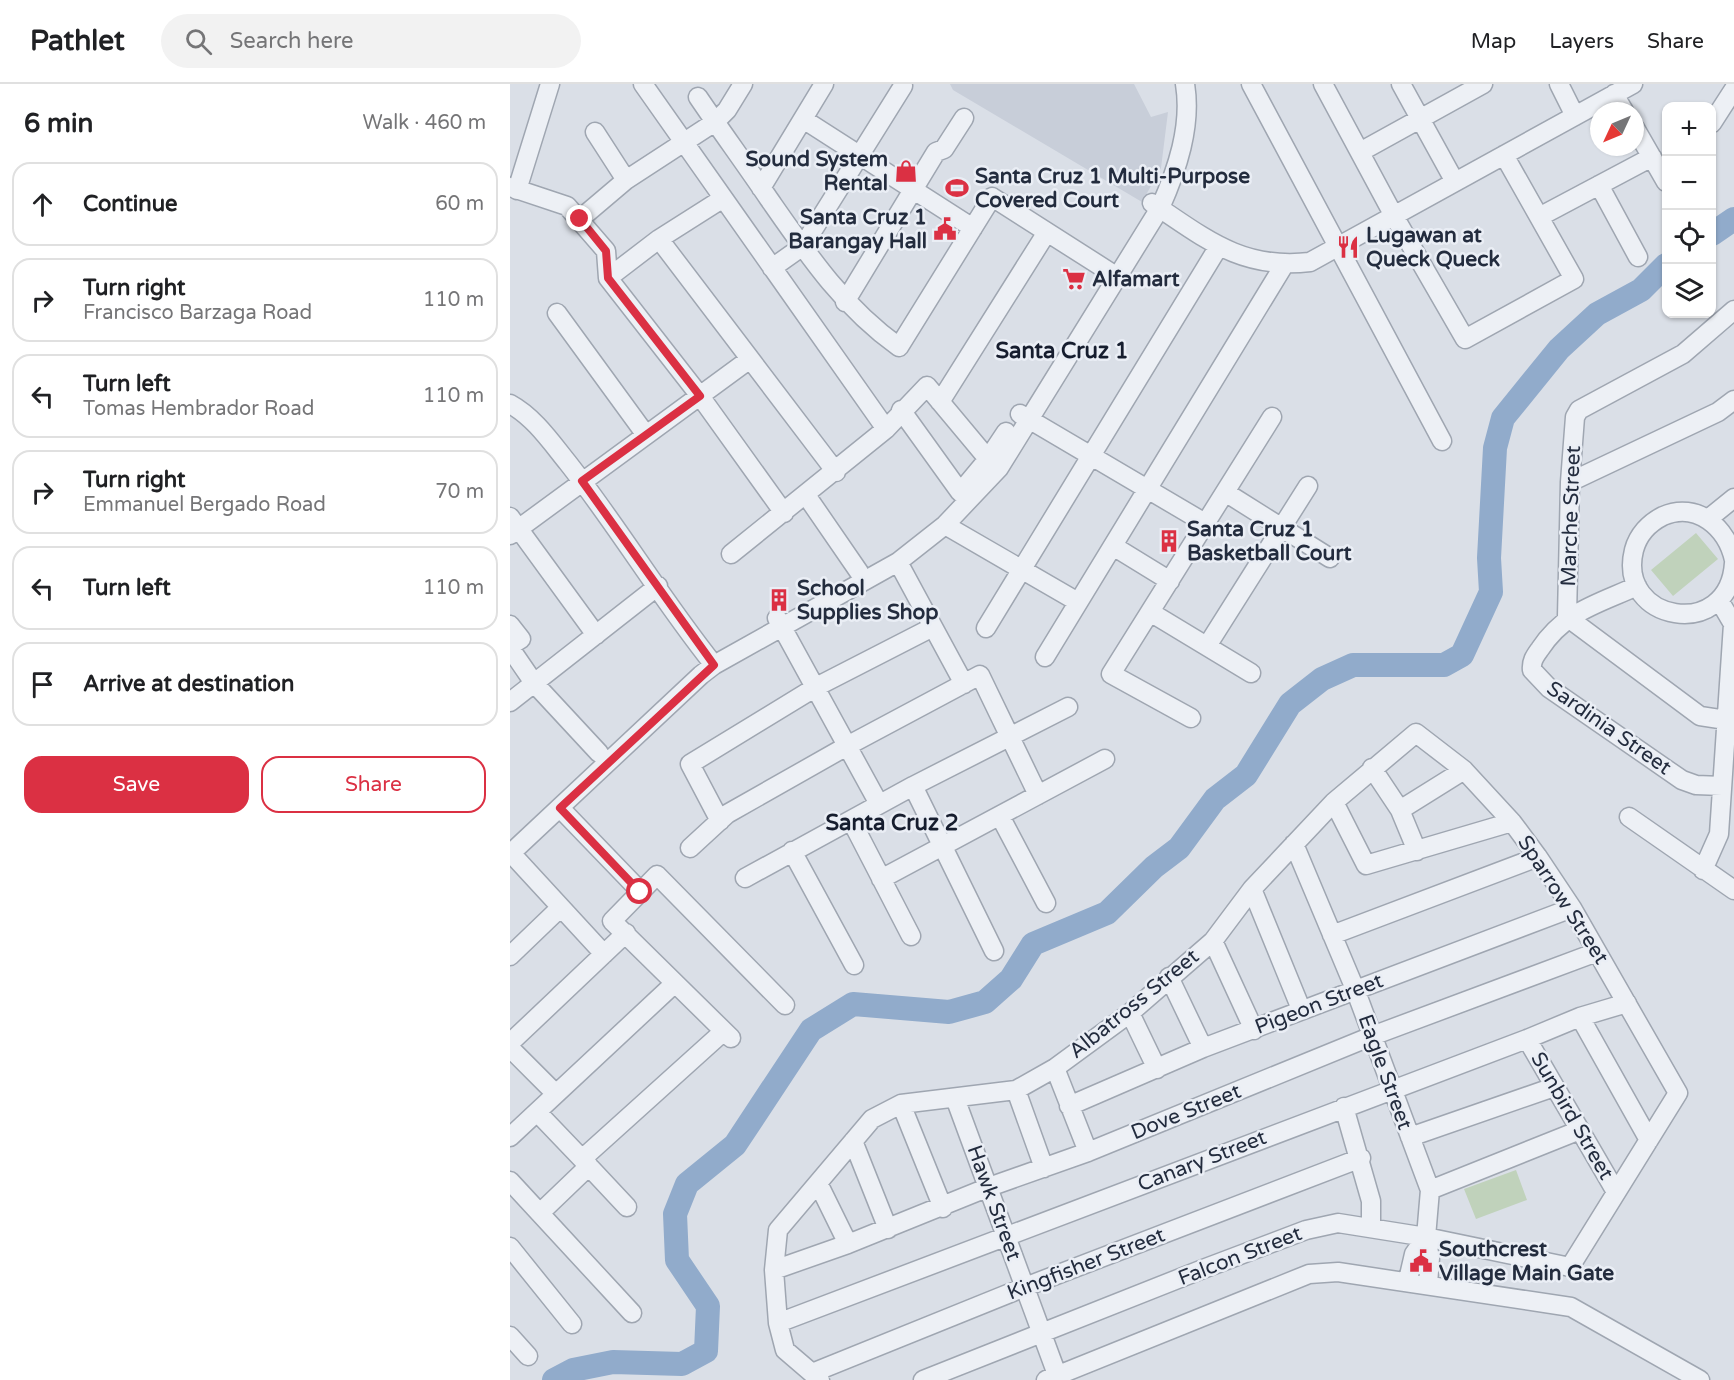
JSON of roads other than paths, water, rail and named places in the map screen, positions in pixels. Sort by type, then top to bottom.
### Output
[{"type":"street","points":[[550,84],[514,189],[567,206],[580,219],[606,251],[608,278],[700,396],[784,513]]},
{"type":"street","points":[[643,84],[886,429]]},
{"type":"street","points":[[580,219],[626,180],[715,122],[727,110],[743,84]]},
{"type":"street","points":[[761,188],[824,84]]},
{"type":"street","points":[[1156,206],[1169,162],[1177,114],[1176,84]]},
{"type":"street","points":[[779,622],[891,554],[920,532],[960,492],[1023,416],[1156,206],[1178,165],[1186,114],[1185,84]]},
{"type":"street","points":[[1323,84],[1394,216],[1465,339],[1574,279],[1504,155]]},
{"type":"street","points":[[1401,84],[1455,182]]},
{"type":"street","points":[[1559,84],[1575,116]]},
{"type":"street","points":[[1156,206],[1219,246],[1260,262],[1284,265],[1310,262],[1633,84]]},
{"type":"street","points":[[1254,85],[1442,441]]},
{"type":"street","points":[[1360,152],[1478,85]]},
{"type":"street","points":[[772,268],[802,246],[903,86]]},
{"type":"street","points":[[1716,117],[1734,89]]},
{"type":"street","points":[[1614,94],[1619,102]]},
{"type":"street","points":[[698,97],[802,246],[845,302],[869,326],[899,347],[992,197],[1112,274]]},
{"type":"street","points":[[845,302],[936,152],[944,149],[964,118]]},
{"type":"street","points":[[803,119],[973,228]]},
{"type":"street","points":[[595,132],[626,180]]},
{"type":"street","points":[[1539,217],[1599,185],[1661,169],[1644,142]]},
{"type":"street","points":[[1599,185],[1638,257]]},
{"type":"street","points":[[608,278],[659,239],[722,199]]},
{"type":"street","points":[[940,402],[1047,232]]},
{"type":"street","points":[[659,239],[836,472]]},
{"type":"street","points":[[986,628],[1219,246]]},
{"type":"street","points":[[1045,657],[1284,265]]},
{"type":"street","name":"Marche Street","points":[[1726,720],[1700,716],[1567,617],[1570,482],[1575,417],[1579,410],[1683,354],[1734,310]]},
{"type":"street","points":[[557,313],[646,435]]},
{"type":"street","points":[[596,635],[513,527],[582,481],[750,359]]},
{"type":"street","points":[[731,554],[836,472],[886,429],[901,410],[927,387],[988,459]]},
{"type":"street","points":[[1570,482],[1718,412],[1734,400]]},
{"type":"street","points":[[510,404],[527,416],[545,435],[582,481],[710,660]]},
{"type":"street","points":[[901,410],[960,492]]},
{"type":"street","points":[[1023,416],[1205,523]]},
{"type":"street","points":[[510,848],[599,753],[710,660],[779,622],[898,562],[945,525],[999,468],[1023,416]]},
{"type":"street","points":[[1191,718],[1111,674],[1272,417]]},
{"type":"street","points":[[1207,646],[1308,486]]},
{"type":"street","points":[[1225,492],[1330,558]]},
{"type":"street","points":[[806,495],[859,572]]},
{"type":"street","points":[[1708,519],[1734,498]]},
{"type":"street","points":[[1703,870],[1718,840],[1732,624],[1725,598],[1734,561],[1726,536],[1708,519],[1680,512],[1666,515],[1653,522],[1635,544],[1632,558],[1637,586],[1653,604],[1675,614],[1698,612],[1725,598]]},
{"type":"street","points":[[945,525],[1078,602]]},
{"type":"street","points":[[1113,546],[1170,581]]},
{"type":"street","points":[[898,562],[964,684]]},
{"type":"street","points":[[510,702],[658,586]]},
{"type":"street","name":"Sardinia Street","points":[[1637,586],[1567,617],[1547,638],[1534,657],[1532,670],[1542,682],[1688,783],[1722,786]]},
{"type":"street","points":[[1150,612],[1251,674]]},
{"type":"street","points":[[779,622],[879,804]]},
{"type":"street","points":[[510,625],[520,639],[510,647],[534,683],[599,753]]},
{"type":"street","points":[[720,821],[690,764],[816,687],[933,627]]},
{"type":"street","points":[[510,848],[560,808],[710,660]]},
{"type":"street","points":[[690,848],[720,821],[847,746],[980,675],[1038,795]]},
{"type":"street","points":[[745,878],[879,804],[1068,706]]},
{"type":"street","name":"Albatross Street","points":[[816,1376],[786,1350],[778,1323],[774,1270],[778,1230],[872,1119],[901,1104],[1016,1090],[1055,1068],[1130,1013],[1212,941],[1252,889],[1334,802],[1416,733]]},
{"type":"street","name":"Sparrow Street","points":[[1416,733],[1464,770],[1512,822],[1572,908],[1627,1003],[1678,1093],[1649,1140]]},
{"type":"street","points":[[881,879],[1105,759]]},
{"type":"street","points":[[1372,768],[1400,810],[1417,851]]},
{"type":"street","points":[[1400,810],[1464,770]]},
{"type":"street","points":[[913,786],[994,951]]},
{"type":"street","points":[[1334,802],[1366,865],[1512,822]]},
{"type":"street","points":[[560,808],[640,892]]},
{"type":"street","points":[[1000,816],[1046,903]]},
{"type":"street","points":[[1629,817],[1734,890]]},
{"type":"street","points":[[851,820],[911,936]]},
{"type":"street","name":"Eagle Street","points":[[1294,844],[1355,989],[1430,1190],[1426,1237],[1430,1258],[1428,1284]]},
{"type":"street","points":[[510,848],[560,908],[604,954]]},
{"type":"street","points":[[792,851],[854,965]]},
{"type":"street","points":[[1332,935],[1538,857]]},
{"type":"street","points":[[540,1213],[586,1162],[727,1035],[612,921],[657,875],[785,1005]]},
{"type":"street","points":[[1252,889],[1301,1009]]},
{"type":"street","points":[[510,956],[560,908]]},
{"type":"street","name":"Pigeon Street","points":[[1069,1106],[1203,1048],[1254,1030],[1301,1009],[1572,908]]},
{"type":"street","points":[[556,1094],[510,1045],[626,933]]},
{"type":"street","points":[[1212,941],[1254,1030]]},
{"type":"street","name":"Dove Street","points":[[774,1270],[943,1208],[989,1187],[1088,1152],[1372,1036],[1597,952]]},
{"type":"street","points":[[1169,977],[1203,1048]]},
{"type":"street","points":[[510,1137],[675,983]]},
{"type":"street","name":"Canary Street","points":[[778,1323],[1580,1017],[1627,1003]]},
{"type":"street","points":[[1130,1013],[1157,1069]]},
{"type":"street","points":[[1580,1017],[1649,1140],[1616,1192]]},
{"type":"street","name":"Sunbird Street","points":[[1527,1039],[1616,1192]]},
{"type":"street","points":[[1055,1068],[1088,1152]]},
{"type":"street","points":[[1410,1137],[1554,1087]]},
{"type":"street","points":[[1016,1090],[1044,1168]]},
{"type":"street","name":"Hawk Street","points":[[955,1098],[1042,1334],[1054,1379]]},
{"type":"street","points":[[901,1104],[943,1208]]},
{"type":"street","points":[[1344,1107],[1371,1201],[1371,1227]]},
{"type":"street","points":[[537,1112],[627,1207]]},
{"type":"street","points":[[1430,1190],[1580,1130]]},
{"type":"street","points":[[853,1141],[888,1229]]},
{"type":"street","name":"Kingfisher Street","points":[[816,1376],[1025,1287],[1360,1158]]},
{"type":"street","points":[[510,1181],[632,1313]]},
{"type":"street","points":[[818,1183],[848,1244]]},
{"type":"street","name":"Falcon Street","points":[[923,1380],[1306,1230],[1338,1223],[1426,1237],[1570,1267],[1616,1192]]},
{"type":"street","name":"Eagle Street","points":[[1408,1280],[1414,1254],[1426,1237]]},
{"type":"street","points":[[510,1247],[572,1324]]},
{"type":"street","points":[[1054,1379],[1309,1274],[1338,1272],[1408,1280],[1570,1307],[1700,1380]]},
{"type":"street","points":[[510,1336],[528,1356]]},
{"type":"waterway","points":[[1716,231],[1734,219]]},
{"type":"waterway","points":[[554,1380],[573,1370],[613,1362],[682,1364],[706,1351],[708,1306],[677,1260],[675,1214],[687,1184],[735,1145],[811,1030],[853,1004],[949,1012],[985,1002],[1011,979],[1033,944],[1107,913],[1154,867],[1179,848],[1215,799],[1246,775],[1290,704],[1322,679],[1353,665],[1444,665],[1462,655],[1491,592],[1489,558],[1495,448],[1503,418],[1559,349],[1597,314],[1641,290],[1662,269]]},
{"type":"place","name":"Sound System Rental","points":[[906,171]]},
{"type":"place","name":"Santa Cruz 1 Multi-Purpose Covered Court","points":[[957,188]]},
{"type":"place","name":"Santa Cruz 1 Barangay Hall","points":[[945,229]]},
{"type":"place","name":"Lugawan at Queck Queck","points":[[1348,247]]},
{"type":"place","name":"Alfamart","points":[[1074,279]]},
{"type":"place","name":"Santa Cruz 1 Basketball Court","points":[[1169,541]]},
{"type":"place","name":"School Supplies Shop","points":[[779,600]]},
{"type":"place","name":"Southcrest Village Main Gate","points":[[1421,1261]]},
{"type":"district","name":"Santa Cruz 1","points":[[1062,351]]},
{"type":"district","name":"Santa Cruz 2","points":[[892,823]]}]
